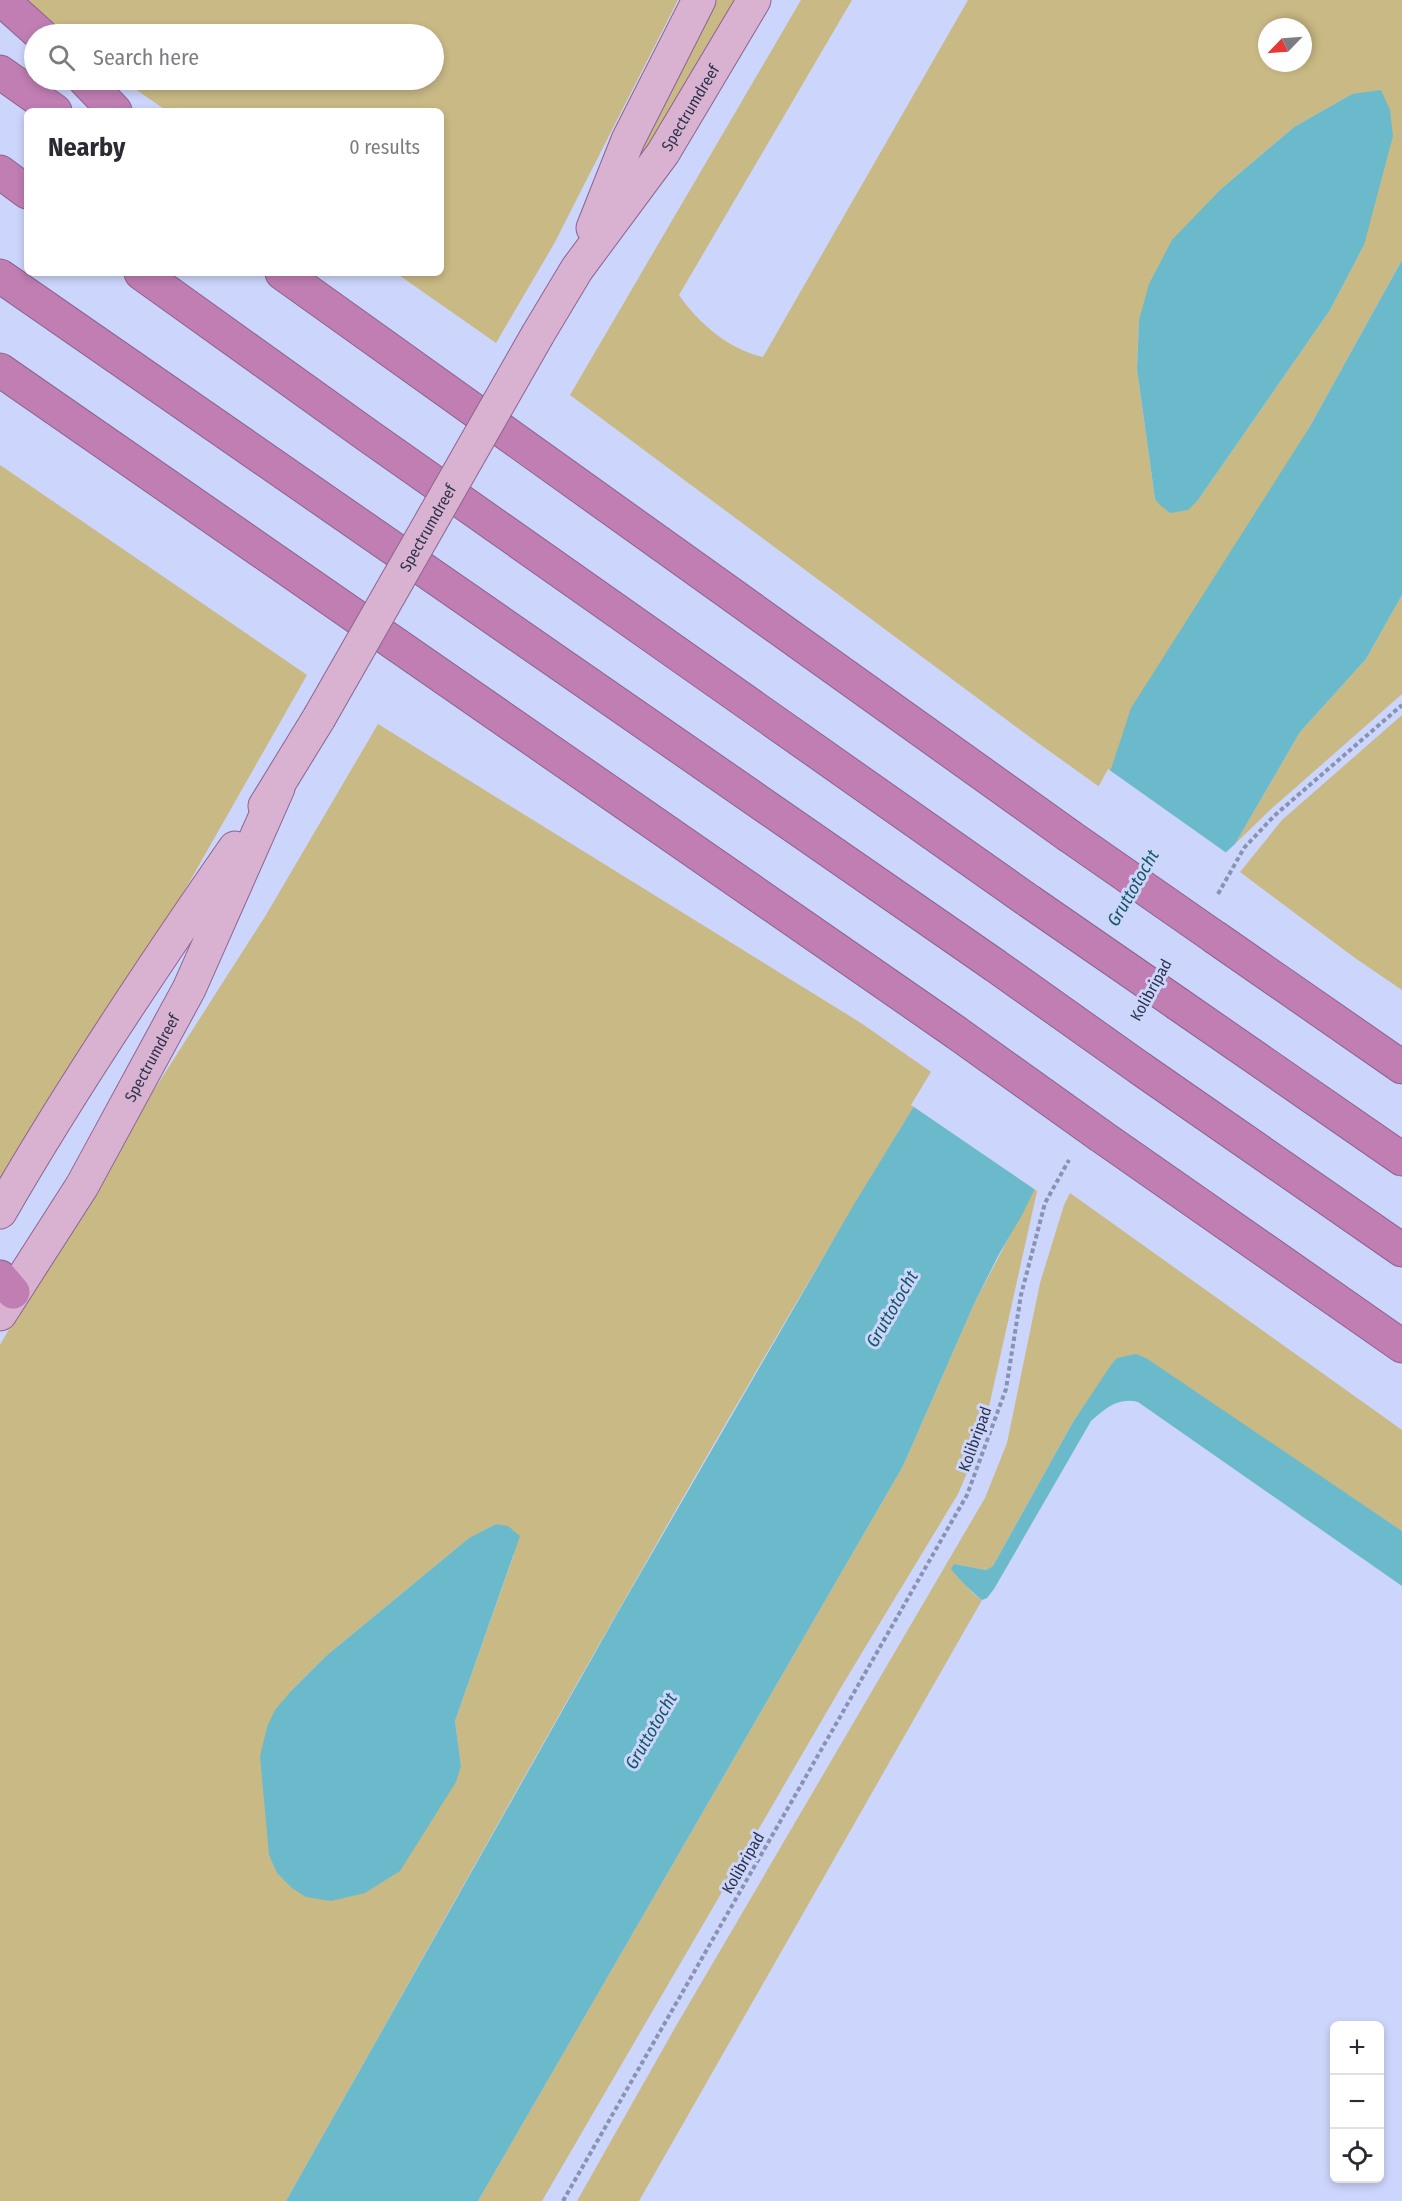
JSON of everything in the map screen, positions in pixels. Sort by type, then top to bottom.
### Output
[{"type":"highway","points":[[2,0],[29,24]]},
{"type":"highway","points":[[0,72],[24,89]]},
{"type":"highway","points":[[25,90],[51,108]]},
{"type":"highway","points":[[95,90],[112,108]]},
{"type":"highway","points":[[0,172],[24,190]]},
{"type":"highway","points":[[0,276],[1402,1250]]},
{"type":"highway","points":[[145,276],[376,442],[1029,902],[1402,1159]]},
{"type":"highway","points":[[286,276],[1068,835],[1402,1066]]},
{"type":"highway","points":[[0,370],[954,1031],[1088,1144],[1402,1346]]},
{"type":"main road","name":"Spectrumdreef","points":[[577,269],[628,140],[699,0]]},
{"type":"main road","name":"Spectrumdreef","points":[[0,1212],[157,960],[278,788],[577,269],[663,153],[754,0]]},
{"type":"main road","name":"Spectrumdreef","points":[[3,1294],[82,1186],[189,989],[278,788]]},
{"type":"path","points":[[1215,900],[1244,848],[1274,816],[1402,705]]},
{"type":"path","name":"Kolibripad","points":[[564,2201],[967,1495],[1006,1389],[1021,1295],[1045,1203],[1088,1144]]},
{"type":"shaded area","points":[[9,0],[678,0],[555,242],[496,343],[400,276],[444,276],[444,108],[163,108],[137,90],[444,90],[444,24],[44,24]]},
{"type":"shaded area","points":[[703,0],[740,0],[627,184]]},
{"type":"shaded area","points":[[801,0],[852,0],[679,295],[696,316],[716,334],[739,348],[763,357],[968,0],[1402,0],[1402,260],[1309,428],[1101,788],[570,395]],"holes":[[[1352,94],[1364,245],[1330,310],[1198,500],[1155,499],[1137,369],[1139,320],[1221,189],[1294,127]]]},
{"type":"shaded area","points":[[0,465],[307,675],[136,976],[0,1184]]},
{"type":"shaded area","points":[[1402,595],[1402,694],[1269,811],[1235,844],[1300,732],[1366,659]]},
{"type":"shaded area","points":[[1402,715],[1402,990],[1355,958],[1240,872],[1282,820]]},
{"type":"shaded area","points":[[378,724],[861,1023],[934,1074],[685,1493],[286,2201],[0,2201],[0,1345],[72,1218],[266,915]],"holes":[[[496,1524],[514,1554],[455,1721],[461,1766],[292,1690],[326,1656],[469,1538]]]},
{"type":"shaded area","points":[[1040,1178],[982,1438],[958,1494],[843,1684],[542,2201],[478,2201],[903,1466],[974,1304]]},
{"type":"shaded area","points":[[1070,1193],[1402,1430],[1402,1531],[1292,1458],[1117,1358],[1073,1422],[993,1566],[986,1570],[954,1564],[956,1575],[982,1600],[639,2201],[577,2201],[676,2026],[985,1498],[1007,1443],[1040,1283],[1064,1205]]},
{"type":"water","points":[[1381,90],[1390,110],[1393,136],[1364,245],[1330,310],[1198,500],[1188,510],[1170,513],[1155,499],[1137,369],[1139,320],[1149,284],[1172,240],[1221,189],[1294,127],[1352,94]]},
{"type":"water","name":"Gruttotocht","points":[[1402,260],[1402,595],[1366,659],[1300,732],[1235,844],[1211,866],[1087,1083],[1022,1215],[998,1256],[974,1304],[903,1466],[478,2201],[286,2201],[618,1612],[853,1206],[974,1008],[1101,788],[1111,769],[1131,708],[1309,428]]},
{"type":"water","points":[[1136,1354],[1146,1358],[1402,1531],[1402,1586],[1138,1402],[1124,1401],[1107,1408],[1091,1421],[994,1589],[987,1598],[982,1600],[979,1598],[951,1569],[954,1564],[986,1570],[993,1566],[1073,1422],[1111,1365],[1117,1358]]},
{"type":"water","points":[[496,1524],[508,1526],[520,1536],[455,1721],[461,1766],[456,1782],[400,1871],[365,1893],[331,1901],[306,1897],[292,1888],[277,1873],[269,1855],[260,1756],[267,1727],[275,1710],[326,1656],[469,1538]]},
{"type":"pier","points":[[1108,769],[1228,854],[1214,868],[1089,1085],[1060,1155],[1042,1179],[1037,1191],[911,1105],[1062,854]]}]
